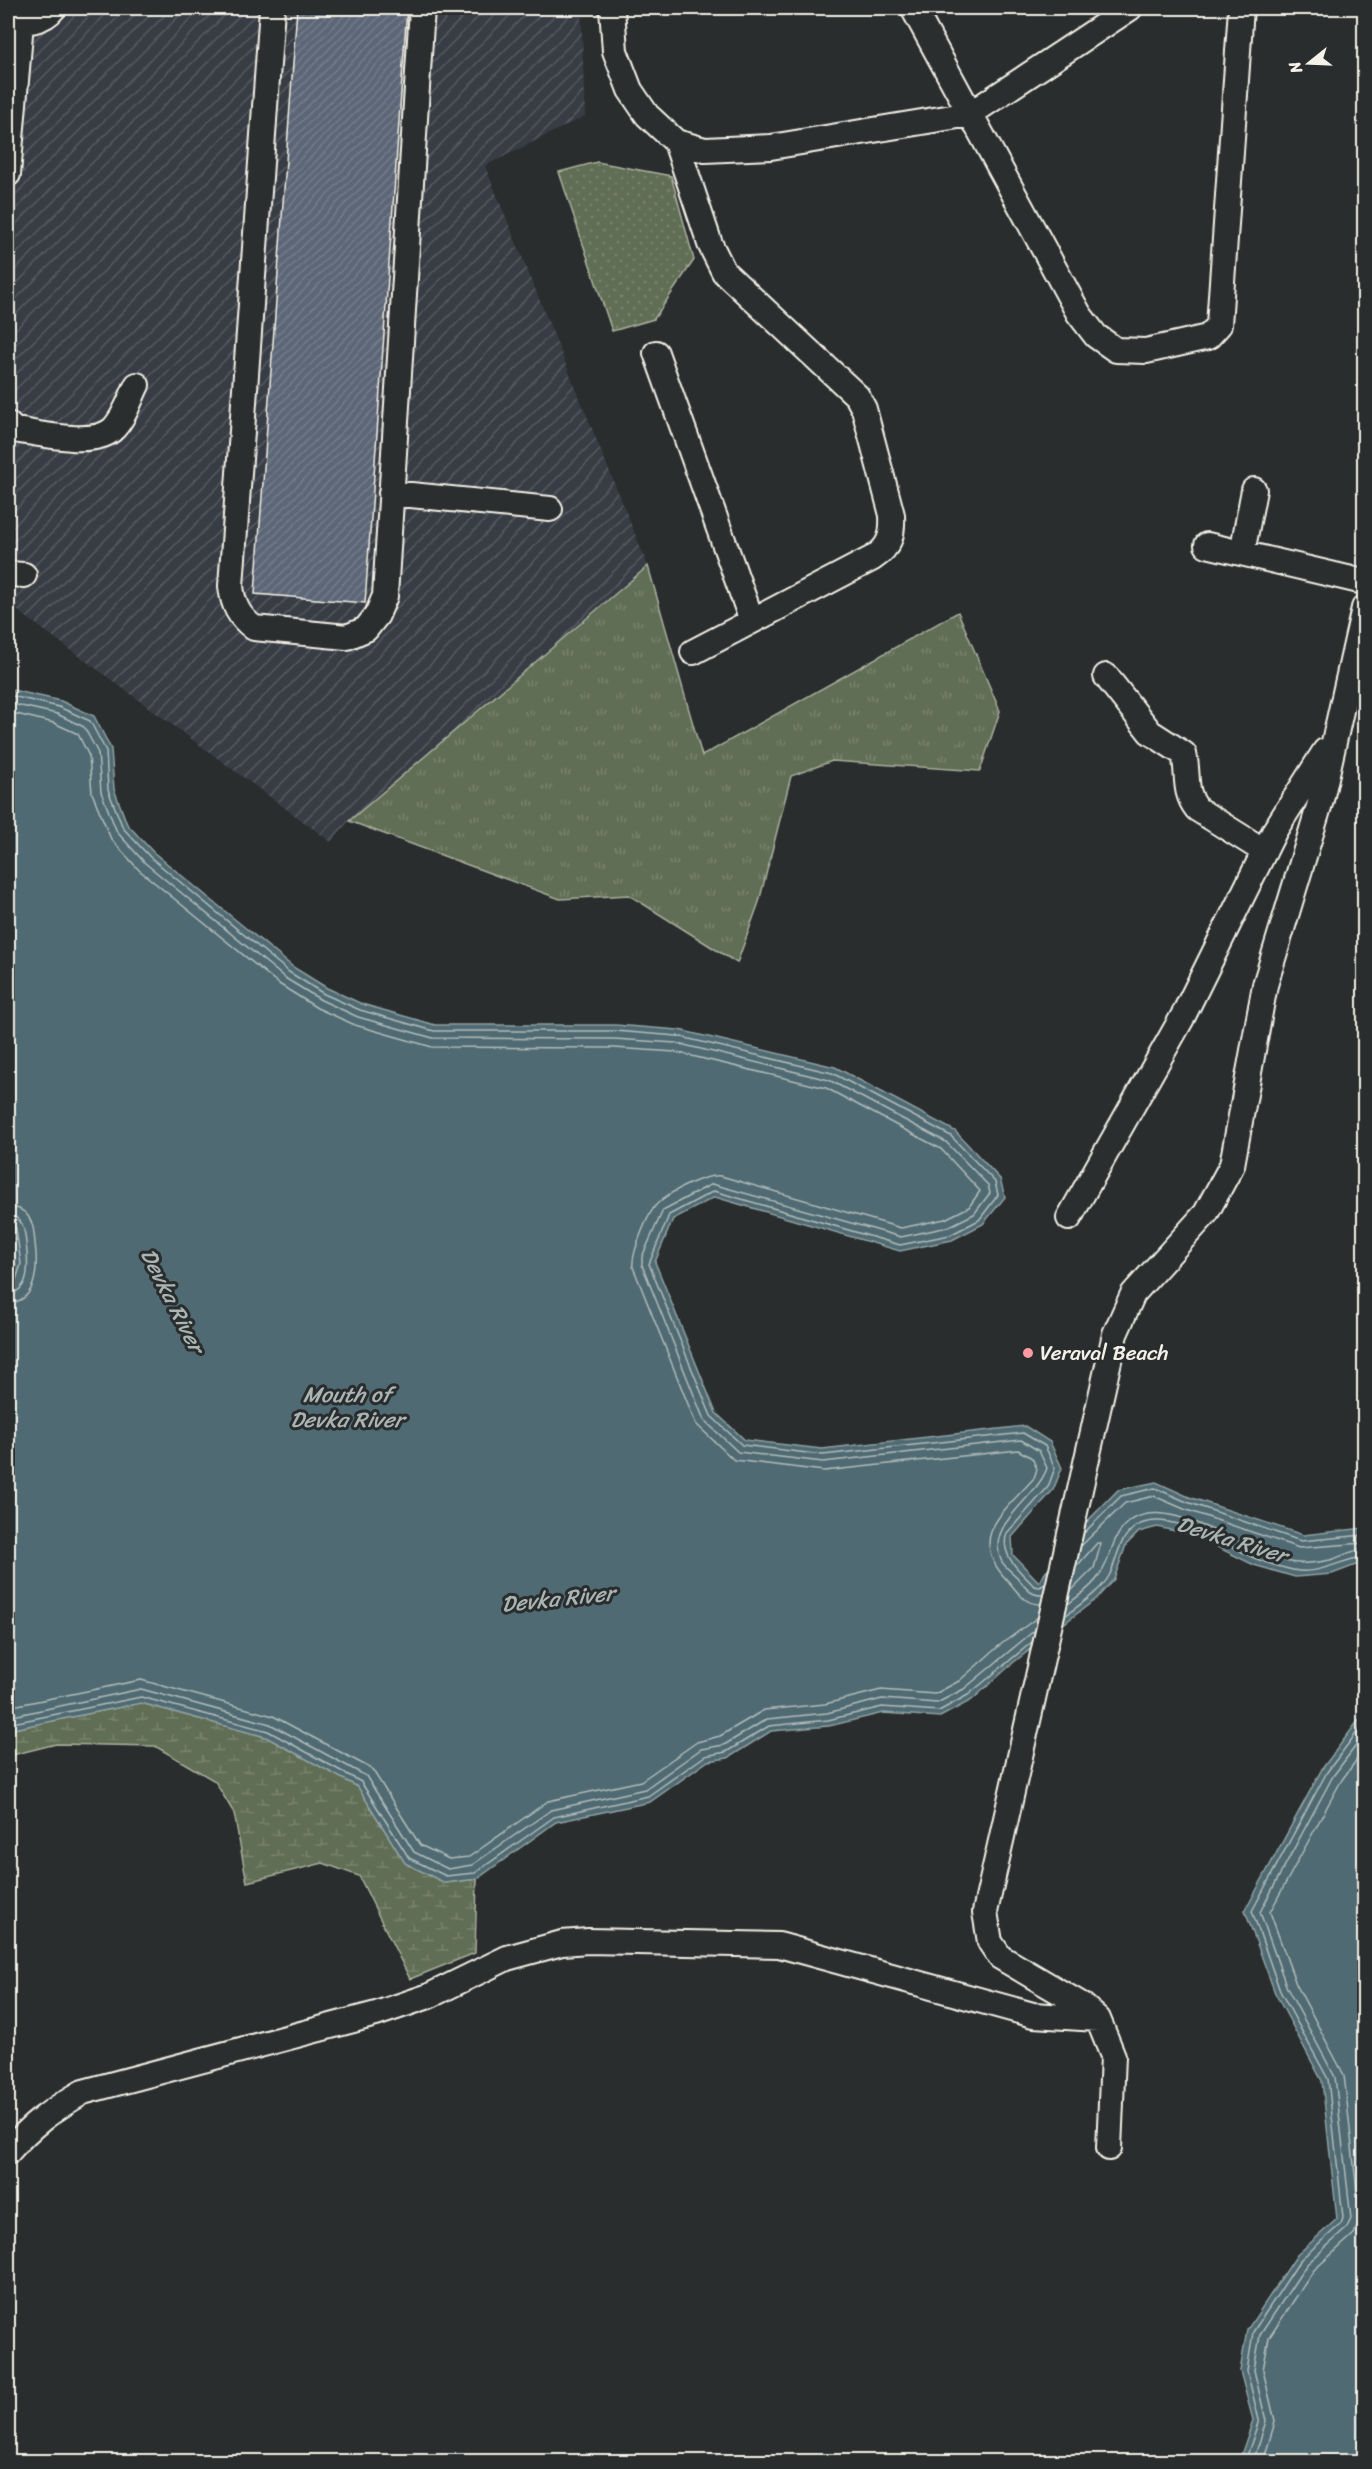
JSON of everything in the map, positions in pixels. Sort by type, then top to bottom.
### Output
[{"type":"street","points":[[8,174],[14,21],[39,20],[54,8]]},
{"type":"street","points":[[272,8],[231,586],[233,603],[243,621],[254,628],[347,637],[366,629],[377,615],[385,596],[422,8]]},
{"type":"street","points":[[612,8],[615,51],[630,90],[647,115],[676,142],[705,150],[771,147],[970,114],[1130,8]]},
{"type":"street","points":[[913,8],[1079,314],[1096,336],[1116,350],[1146,351],[1208,337],[1219,325],[1240,8]]},
{"type":"street","points":[[676,142],[710,243],[724,272],[856,396],[864,409],[892,515],[890,542],[883,551],[693,652]]},
{"type":"street","points":[[656,354],[752,621]]},
{"type":"street","points":[[8,424],[14,430],[82,439],[96,437],[111,431],[121,418],[137,385]]},
{"type":"street","points":[[1242,553],[1254,490]]},
{"type":"street","points":[[391,493],[550,509]]},
{"type":"street","points":[[1207,545],[1365,582]]},
{"type":"street","points":[[1109,2148],[1113,2056],[1090,2012],[1000,1957],[990,1942],[985,1912],[1115,1334],[1133,1294],[1206,1213],[1232,1166],[1265,985],[1321,800],[1365,608]]},
{"type":"street","points":[[1106,676],[1150,732],[1184,754],[1189,799],[1197,809],[1264,851]]},
{"type":"street","points":[[1069,1218],[1182,1018],[1264,851],[1335,737]]},
{"type":"street","points":[[8,2152],[28,2129],[51,2111],[83,2092],[386,2011],[429,1996],[507,1958],[562,1943],[588,1941],[779,1945],[1033,2015],[1090,2012]]},
{"type":"shaded area","points":[[8,8],[581,8],[585,116],[485,166],[648,566],[349,821],[331,842],[14,608],[8,608]]},
{"type":"green space","points":[[597,162],[671,176],[694,260],[654,319],[612,331],[559,172]]},
{"type":"green space","points":[[648,566],[702,756],[958,612],[1000,711],[980,771],[832,761],[791,776],[759,902],[737,963],[629,895],[560,899],[349,821]]},
{"type":"green space","points":[[8,1214],[15,1264],[8,1289]]},
{"type":"green space","points":[[141,1703],[266,1737],[358,1787],[405,1863],[445,1883],[477,1879],[475,1953],[410,1979],[359,1876],[323,1863],[247,1882],[234,1813],[215,1781],[155,1746],[56,1744],[8,1756],[8,1730]]},
{"type":"water","name":"Mouth of Devka River","points":[[8,689],[61,701],[94,716],[111,749],[114,789],[127,824],[153,852],[293,967],[327,988],[362,1004],[435,1025],[615,1025],[679,1030],[835,1067],[955,1131],[1000,1179],[1005,1197],[983,1224],[952,1240],[900,1251],[715,1197],[673,1219],[655,1262],[716,1413],[745,1440],[822,1449],[1025,1426],[1050,1442],[1062,1468],[1053,1490],[1012,1537],[1013,1555],[1039,1582],[1064,1545],[1118,1490],[1156,1482],[1189,1497],[1303,1535],[1364,1528],[1364,1562],[1332,1574],[1295,1577],[1254,1565],[1193,1535],[1157,1527],[1139,1532],[1126,1545],[1114,1579],[1096,1599],[1014,1662],[972,1700],[940,1717],[883,1713],[829,1726],[771,1731],[728,1758],[708,1761],[650,1802],[556,1822],[477,1879],[445,1883],[405,1863],[358,1787],[266,1737],[141,1703],[8,1730],[8,1289],[15,1264],[8,1214]]},
{"type":"water","points":[[1364,1713],[1364,2461],[1239,2461],[1253,2420],[1240,2371],[1247,2330],[1297,2255],[1337,2219],[1322,2081],[1275,1993],[1245,1911],[1322,1769]]},
{"type":"building","points":[[297,8],[407,8],[365,603],[255,594]]},
{"type":"place","name":"Veraval Beach","points":[[1028,1353]]},
{"type":"water label","name":"Devka River","points":[[173,1300]]},
{"type":"water label","name":"Devka River","points":[[1232,1539]]},
{"type":"water label","name":"Devka River","points":[[558,1598]]}]
